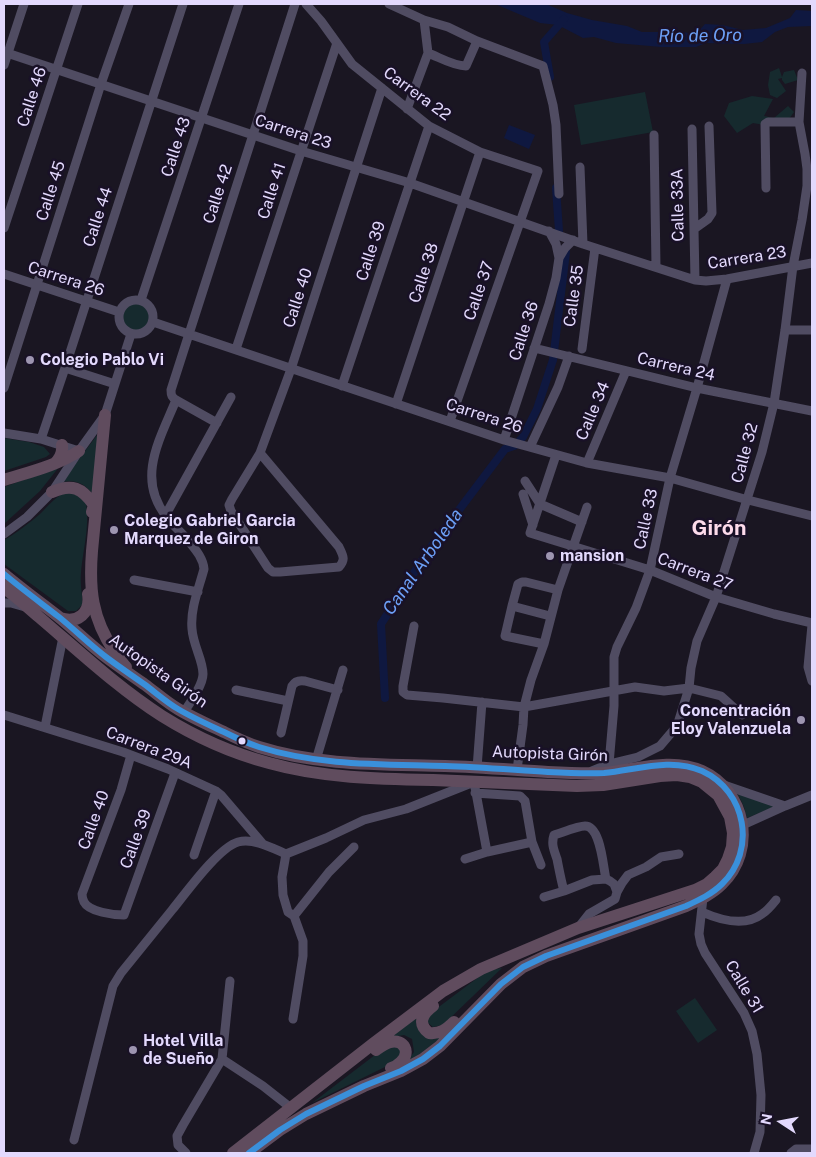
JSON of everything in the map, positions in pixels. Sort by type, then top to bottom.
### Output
[{"type":"highway","points":[[105,415],[90,574],[92,598],[95,613],[107,640],[123,664],[144,684]]},
{"type":"highway","points":[[54,464],[62,454],[62,445]]},
{"type":"highway","points":[[4,480],[54,464],[79,451]]},
{"type":"highway","points":[[52,492],[70,487],[80,490],[94,505],[88,531],[86,557],[88,608],[79,618],[72,620],[60,618]]},
{"type":"highway","name":"Autopista Girón","points":[[4,574],[105,656],[184,712],[247,743],[287,755],[357,764],[452,766],[584,773],[602,773],[677,765],[701,770],[713,777],[724,786],[734,799],[741,813],[743,825],[742,847],[733,871],[723,884],[713,892],[686,906],[546,956],[523,967],[501,984],[440,1046],[423,1059],[324,1106]]},
{"type":"highway","name":"Autopista Girón","points":[[4,588],[109,678],[162,716],[216,744],[270,763],[300,770],[338,775],[475,788],[603,785],[677,775],[690,777],[702,782],[718,795],[730,817],[732,847],[723,869],[707,884],[685,894],[578,928],[473,973],[443,991],[307,1095]]},
{"type":"highway","points":[[473,973],[465,984],[428,1010],[422,1020],[425,1030],[435,1034],[445,1030],[506,973],[523,967]]},
{"type":"highway","points":[[233,1153],[307,1095],[325,1087],[384,1044],[393,1041],[403,1045],[406,1050],[406,1056],[397,1066],[335,1095],[324,1106],[306,1114],[280,1130],[249,1153]]},
{"type":"street","points":[[4,65],[6,53],[24,4]]},
{"type":"street","name":"Calle 46","points":[[4,228],[78,4]]},
{"type":"street","name":"Calle 45","points":[[4,388],[101,84],[129,4]]},
{"type":"street","name":"Calle 44","points":[[40,439],[65,368],[183,4]]},
{"type":"street","name":"Calle 43","points":[[141,300],[239,4]]},
{"type":"street","name":"Calle 42","points":[[198,592],[204,563],[185,537],[165,516],[151,487],[151,470],[156,447],[174,397],[188,334],[295,4]]},
{"type":"street","name":"Carrera 22","points":[[306,4],[352,64],[429,126],[480,152],[538,171]]},
{"type":"street","points":[[388,4],[543,66],[554,112],[559,194]]},
{"type":"street","points":[[407,109],[428,53],[424,20]]},
{"type":"street","points":[[428,53],[455,64],[466,66],[477,41]]},
{"type":"street","name":"Calle 41","points":[[236,349],[337,43]]},
{"type":"street","name":"Carrera 23","points":[[6,53],[301,151],[410,183],[583,244],[695,280],[727,279],[812,263]]},
{"type":"street","name":"Calle 32","points":[[584,773],[609,764],[638,757],[660,746],[678,726],[698,641],[716,597],[748,500],[774,403],[792,266],[807,186],[806,161],[799,122],[802,73]]},
{"type":"street","name":"Calle 40","points":[[260,453],[338,547],[344,556],[343,563],[339,567],[273,572],[268,568],[229,505],[260,453],[291,369],[382,88]]},
{"type":"street","points":[[766,188],[766,124],[768,122],[799,122]]},
{"type":"street","name":"Calle 39","points":[[342,386],[429,126]]},
{"type":"street","points":[[694,229],[708,219],[712,213],[709,126]]},
{"type":"street","name":"Calle 33A","points":[[692,129],[695,280]]},
{"type":"street","points":[[654,134],[656,267]]},
{"type":"street","name":"Calle 38","points":[[396,404],[480,152]]},
{"type":"street","points":[[580,168],[583,244]]},
{"type":"street","name":"Calle 37","points":[[450,422],[538,171]]},
{"type":"street","name":"Calle 36","points":[[504,440],[554,289],[559,258],[556,244],[549,232]]},
{"type":"street","points":[[559,258],[573,240]]},
{"type":"street","name":"Calle 35","points":[[582,349],[595,248]]},
{"type":"street","name":"Carrera 26","points":[[4,274],[120,312]]},
{"type":"street","name":"Calle 33","points":[[609,764],[614,706],[614,656],[616,647],[636,608],[650,570],[670,478],[727,279]]},
{"type":"street","points":[[132,300],[141,300],[149,305],[153,313],[153,322],[148,330],[136,335],[131,334],[121,326],[120,312],[124,304],[132,300]]},
{"type":"street","name":"Carrera 26","points":[[153,322],[504,440],[587,463],[670,478],[812,516]]},
{"type":"street","points":[[785,330],[812,330]]},
{"type":"street","points":[[4,534],[27,517],[52,492],[105,415],[131,334]]},
{"type":"street","name":"Carrera 24","points":[[536,348],[697,388],[812,411]]},
{"type":"street","points":[[530,447],[558,388],[569,356]]},
{"type":"street","points":[[65,368],[115,384]]},
{"type":"street","name":"Calle 34","points":[[587,463],[626,371]]},
{"type":"street","points":[[174,397],[217,423]]},
{"type":"street","points":[[165,516],[231,397]]},
{"type":"street","points":[[4,433],[40,439],[79,451]]},
{"type":"street","points":[[4,528],[27,512],[54,483],[67,458],[66,449],[62,445]]},
{"type":"street","points":[[534,532],[540,504],[556,454]]},
{"type":"street","points":[[525,481],[540,504],[582,522]]},
{"type":"street","points":[[523,494],[534,532]]},
{"type":"street","points":[[517,770],[524,707],[531,680],[544,644],[558,590],[587,507]]},
{"type":"street","name":"Carrera 27","points":[[534,532],[573,547],[650,570],[716,597],[812,624]]},
{"type":"street","points":[[134,580],[198,592],[193,612],[192,629],[194,644],[203,675],[184,712]]},
{"type":"street","points":[[544,644],[505,636],[512,606],[518,584],[522,582],[558,590]]},
{"type":"street","points":[[4,603],[29,609]]},
{"type":"street","points":[[512,606],[550,616]]},
{"type":"street","points":[[812,624],[808,667],[812,680]]},
{"type":"street","points":[[414,626],[402,686],[404,694],[411,696],[524,707],[635,687],[664,692],[688,688],[721,696],[742,715]]},
{"type":"street","points":[[45,727],[63,637]]},
{"type":"street","points":[[316,760],[343,670]]},
{"type":"street","points":[[281,733],[294,682],[300,680],[338,690]]},
{"type":"street","points":[[236,690],[288,701]]},
{"type":"street","points":[[477,768],[482,702]]},
{"type":"street","name":"Carrera 29A","points":[[4,715],[131,755],[168,769],[216,791],[262,843]]},
{"type":"street","name":"Calle 40","points":[[124,915],[100,912],[88,907],[83,901],[82,894],[121,790],[131,755]]},
{"type":"street","name":"Calle 39","points":[[124,915],[175,773]]},
{"type":"street","points":[[724,786],[784,806]]},
{"type":"street","points":[[475,788],[487,852]]},
{"type":"street","points":[[74,1140],[113,986],[121,973],[199,876],[223,851],[237,843],[243,842],[262,843],[286,854],[364,820],[475,788],[520,796],[525,801],[532,842],[541,865]]},
{"type":"street","points":[[194,855],[216,791]]},
{"type":"street","points":[[743,825],[812,795]]},
{"type":"street","points":[[564,891],[552,842],[554,835],[585,826],[592,829],[596,834],[606,879]]},
{"type":"street","points":[[465,859],[532,842]]},
{"type":"street","points":[[294,916],[329,872],[354,848]]},
{"type":"street","points":[[286,854],[282,877],[283,895],[288,912],[294,916],[303,941],[303,956],[293,1018]]},
{"type":"street","points":[[578,928],[588,914],[614,899],[622,882],[628,875],[646,867],[661,857],[679,854]]},
{"type":"street","points":[[544,896],[564,891],[592,880],[606,879],[614,884],[617,892]]},
{"type":"street","name":"Calle 31","points":[[703,898],[699,934],[701,944],[705,954],[744,1013],[752,1031],[757,1054],[762,1114],[760,1132],[754,1153]]},
{"type":"street","points":[[702,912],[730,922],[746,920],[761,915],[776,900]]},
{"type":"street","points":[[186,1153],[178,1145],[178,1136],[182,1125],[222,1059],[230,981]]},
{"type":"street","points":[[222,1059],[263,1086],[291,1108]]},
{"type":"street","points":[[791,1153],[796,1149],[812,1149]]},
{"type":"green space","points":[[779,68],[782,77],[784,72],[794,70],[798,80],[785,84],[782,78],[778,79],[786,91],[777,98],[770,95],[768,85],[770,72]]},
{"type":"green space","points":[[645,92],[653,132],[581,145],[574,105]]},
{"type":"green space","points":[[752,96],[773,99],[764,116],[774,118],[788,106],[794,112],[784,126],[753,123],[737,133],[724,116],[729,103]]},
{"type":"green space","points":[[135,303],[145,307],[149,317],[145,327],[135,331],[125,327],[121,317],[125,307]]},
{"type":"green space","points":[[100,431],[94,496],[81,483],[72,481],[62,482]]},
{"type":"green space","points":[[4,438],[29,442],[44,447],[50,454],[4,471]]},
{"type":"green space","points":[[59,467],[40,491],[4,524],[4,487]]},
{"type":"green space","points":[[68,491],[85,499],[87,508],[87,526],[81,577],[83,604],[76,611],[68,611],[4,564],[4,540],[23,528],[56,498]]},
{"type":"green space","points":[[735,792],[776,806],[747,818],[741,801]]},
{"type":"green space","points":[[502,968],[443,1025],[433,1027],[427,1022],[428,1015],[488,970]]},
{"type":"green space","points":[[695,998],[717,1030],[698,1043],[676,1011]]},
{"type":"green space","points":[[419,1013],[417,1027],[420,1032],[426,1037],[445,1035],[405,1065],[414,1052],[412,1039],[404,1035],[387,1038]]},
{"type":"green space","points":[[388,1045],[403,1049],[400,1057],[389,1065],[312,1103]]},
{"type":"water","name":"Río de Oro","points":[[495,4],[546,4],[567,13],[592,20],[627,26],[642,32],[660,32],[666,27],[695,35],[705,24],[722,25],[743,30],[766,28],[790,18],[796,10],[812,11],[812,26],[788,27],[775,32],[762,42],[744,44],[706,43],[696,47],[661,47],[616,43],[594,37],[583,38],[558,25],[540,23]]},
{"type":"water","points":[[509,125],[535,135],[529,149],[504,138]]},
{"type":"waterway","name":"Canal Arboleda","points":[[550,77],[544,42],[564,19]]},
{"type":"waterway","name":"Canal Arboleda","points":[[556,188],[559,231]]},
{"type":"waterway","name":"Canal Arboleda","points":[[520,440],[537,409],[553,360],[566,252]]},
{"type":"waterway","name":"Canal Arboleda","points":[[385,698],[381,624],[428,551],[505,449],[514,446]]},
{"type":"transit line","points":[[4,574],[115,664],[174,706],[201,721],[259,747],[305,758],[351,763],[458,766],[562,773],[604,773],[653,766],[678,765],[702,771],[717,780],[729,792],[737,807],[742,822],[743,839],[740,855],[733,870],[714,891],[686,906],[546,956],[523,967],[501,984],[440,1046],[423,1059],[401,1071],[364,1086],[306,1114],[249,1153]]},
{"type":"place","name":"Colegio Pablo Vi","points":[[30,360]]},
{"type":"place","name":"Colegio Gabriel Garcia Marquez de Giron","points":[[114,530]]},
{"type":"place","name":"mansion","points":[[550,556]]},
{"type":"place","name":"Concentración Eloy Valenzuela","points":[[801,720]]},
{"type":"place","name":"Hotel Villa de Sueño","points":[[133,1050]]},
{"type":"district","name":"Girón","points":[[719,529]]}]
